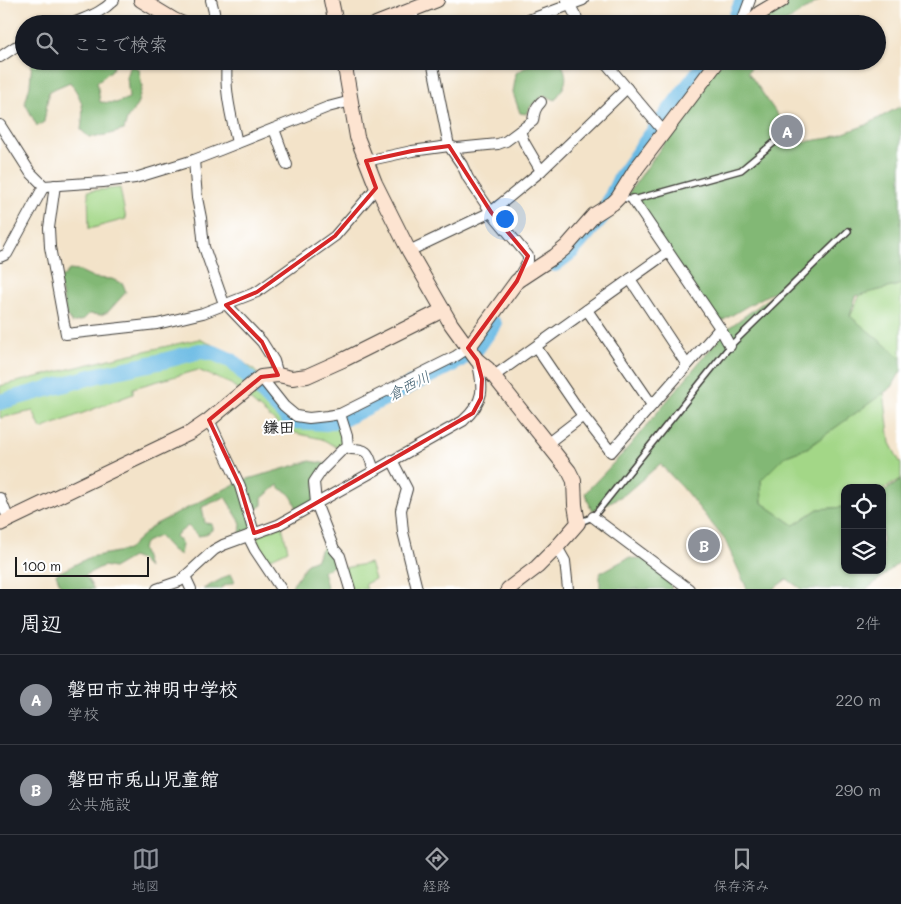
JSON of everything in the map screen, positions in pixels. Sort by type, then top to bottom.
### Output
[{"type":"street","points":[[93,15],[106,8],[114,0]]},
{"type":"street","points":[[141,0],[166,15]]},
{"type":"street","points":[[211,0],[215,15]]},
{"type":"street","points":[[331,0],[334,15]]},
{"type":"street","points":[[417,15],[437,0]]},
{"type":"street","points":[[538,15],[568,2],[582,0]]},
{"type":"street","points":[[744,15],[750,0]]},
{"type":"street","points":[[758,15],[782,0]]},
{"type":"street","points":[[568,2],[575,15]]},
{"type":"street","points":[[0,57],[15,48]]},
{"type":"street","points":[[226,70],[228,102],[237,143]]},
{"type":"street","points":[[346,70],[357,137],[366,161],[377,187],[442,310],[477,360],[494,376],[570,471],[574,481],[578,523],[557,548],[537,567],[508,589]]},
{"type":"street","points":[[259,378],[284,406],[296,416],[308,418],[340,414],[468,348],[517,281],[528,261],[528,256],[491,212],[449,146],[434,70]]},
{"type":"street","points":[[611,70],[664,132]]},
{"type":"street","points":[[517,281],[566,247],[594,215],[618,198],[636,170],[711,70]]},
{"type":"street","points":[[410,251],[491,212],[541,171],[626,88]]},
{"type":"street","points":[[44,186],[135,178],[194,160],[328,107],[351,101]]},
{"type":"street","points":[[366,161],[412,151],[449,146],[457,148],[498,144],[506,141],[533,121],[536,107],[541,102]]},
{"type":"street","points":[[0,125],[30,172],[44,186]]},
{"type":"street","points":[[274,129],[287,165]]},
{"type":"street","points":[[520,131],[524,142],[541,171]]},
{"type":"street","points":[[194,160],[204,248],[223,301],[262,342],[274,361],[278,375]]},
{"type":"street","points":[[55,185],[49,228],[50,247],[66,334],[157,324],[203,313],[258,292],[335,236],[377,187]]},
{"type":"street","points":[[0,257],[6,254],[44,186]]},
{"type":"street","points":[[633,200],[720,328],[730,346]]},
{"type":"street","points":[[494,376],[668,252]]},
{"type":"street","points":[[630,279],[687,365]]},
{"type":"street","points":[[0,498],[5,522],[190,433],[209,420],[259,378],[278,375],[292,378],[307,376],[442,310]]},
{"type":"street","points":[[587,310],[652,405]]},
{"type":"street","points":[[536,347],[611,452],[720,328]]},
{"type":"street","points":[[157,589],[180,581],[214,550],[223,545],[278,525],[463,422],[473,413],[481,398],[482,379],[477,360]]},
{"type":"street","points":[[340,414],[348,446]]},
{"type":"street","points":[[548,443],[584,416]]},
{"type":"street","points":[[209,420],[240,486],[255,550],[281,589]]},
{"type":"street","points":[[348,446],[351,449],[362,449],[367,452],[374,470]]},
{"type":"street","points":[[348,446],[322,470],[314,482],[316,503],[334,549],[340,556],[350,589]]},
{"type":"street","points":[[392,460],[407,489],[402,510],[403,532],[417,589]]},
{"type":"street","points":[[594,516],[689,589]]},
{"type":"street","points":[[557,548],[565,560],[568,589]]},
{"type":"street","points":[[185,576],[191,589]]},
{"type":"lane","points":[[618,198],[633,200],[741,170],[793,126]]},
{"type":"lane","points":[[578,523],[594,516],[730,346],[848,231]]},
{"type":"highlighted area","points":[[449,146],[491,212],[528,256],[517,281],[468,348],[477,360],[482,379],[481,398],[473,413],[278,525],[254,533],[240,486],[209,420],[261,377],[278,375],[262,342],[226,305],[257,292],[335,236],[376,188],[366,161],[412,151]]},
{"type":"green space","points":[[787,0],[820,0],[797,15],[766,15]]},
{"type":"green space","points":[[31,70],[112,70],[97,82],[100,102],[116,103],[129,98],[127,77],[129,70],[139,70],[142,87],[137,105],[127,119],[124,130],[89,137],[81,130],[82,105],[70,82],[49,91],[44,122],[37,126],[25,103],[30,85]]},
{"type":"green space","points":[[521,70],[564,70],[566,77],[564,86],[555,100],[544,95],[531,106],[526,114],[520,113],[513,93],[516,73]]},
{"type":"green space","points":[[712,70],[749,70],[748,72],[797,143],[830,138],[866,125],[901,106],[901,284],[856,296],[850,316],[901,358],[901,371],[892,387],[807,448],[784,457],[761,480],[762,503],[794,525],[818,509],[841,507],[841,574],[886,574],[870,587],[866,589],[801,589],[787,579],[773,589],[747,589],[725,540],[683,488],[660,464],[624,495],[592,511],[585,493],[625,451],[727,329],[790,283],[717,324],[658,236],[627,195]]},
{"type":"green space","points":[[120,188],[126,219],[89,229],[88,191]]},
{"type":"green space","points":[[69,270],[80,271],[95,278],[112,279],[123,284],[126,292],[108,312],[101,315],[89,314],[83,320],[72,323],[66,314],[59,279]]},
{"type":"green space","points":[[901,284],[901,358],[850,317],[860,295]]},
{"type":"green space","points":[[199,339],[227,351],[253,369],[296,416],[340,414],[347,436],[342,450],[322,439],[286,431],[231,384],[198,370],[133,388],[133,394],[41,429],[33,411],[0,418],[0,386]]},
{"type":"green space","points":[[884,392],[890,443],[901,464],[901,479],[886,488],[886,484],[841,484],[841,507],[818,509],[794,525],[762,503],[761,480],[784,457],[807,448]]},
{"type":"green space","points":[[310,461],[328,464],[315,482],[316,503],[297,509],[291,496],[278,485],[262,498],[262,505],[254,511],[245,500],[254,531],[240,535],[241,523],[225,497],[202,507],[205,523],[212,524],[212,530],[205,535],[198,536],[188,526],[175,536],[182,544],[180,555],[172,550],[159,536],[146,542],[142,548],[148,568],[140,560],[132,557],[113,568],[103,566],[85,575],[94,589],[62,589],[56,574],[90,557],[128,550],[154,525],[241,481]]},
{"type":"green space","points":[[901,480],[901,561],[886,574],[886,490]]},
{"type":"green space","points":[[282,526],[288,550],[263,562],[257,544],[257,535]]},
{"type":"green space","points":[[329,542],[350,589],[340,589],[343,575],[336,565],[323,571],[326,589],[290,589],[307,563],[317,559],[320,550]]},
{"type":"green space","points":[[628,558],[643,559],[666,571],[672,589],[600,589],[600,573]]},
{"type":"green space","points":[[370,563],[375,579],[365,584],[367,589],[350,589],[344,568]]},
{"type":"green space","points":[[231,574],[235,582],[220,589],[203,589]]},
{"type":"waterway","name":"倉西川","points":[[737,15],[743,0]]},
{"type":"waterway","name":"倉西川","points":[[555,264],[572,251],[603,215],[621,177],[700,70]]},
{"type":"waterway","name":"倉西川","points":[[0,402],[98,375],[200,351],[214,353],[232,361],[287,417],[296,421],[326,423],[343,419],[456,362],[477,348],[494,324]]},
{"type":"place","name":"磐田市立神明中学校","points":[[787,131]]},
{"type":"place","name":"磐田市兎山児童館","points":[[704,545]]},
{"type":"district","name":"鎌田","points":[[279,427]]}]
